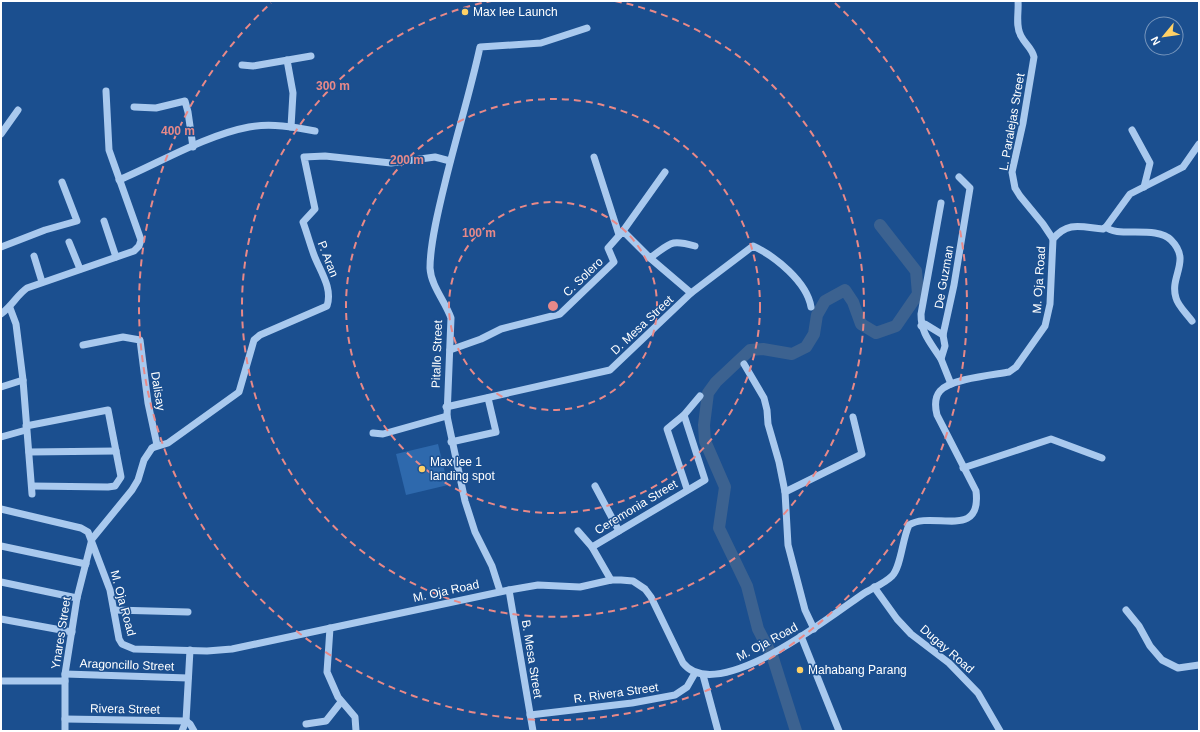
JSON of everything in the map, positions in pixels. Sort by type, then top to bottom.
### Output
[{"type":"street","name":"L. Paralejas Street","points":[[1018,1],[1018,27],[1020,35],[1032,49],[1034,57],[1023,123],[1012,172],[1016,188],[1020,196],[1043,224],[1052,239]]},
{"type":"street","name":"Pitallo Street","points":[[500,591],[492,566],[476,532],[465,501],[451,442],[446,407],[451,318],[446,304],[433,284],[430,268],[437,213],[469,95],[480,47],[541,43],[587,28]]},
{"type":"street","points":[[242,65],[253,66],[311,56]]},
{"type":"street","points":[[287,60],[293,93],[291,127]]},
{"type":"street","points":[[1,314],[10,308],[19,293],[28,288],[134,251],[139,246],[141,240],[109,150],[106,91]]},
{"type":"street","points":[[134,107],[156,108],[185,101],[193,147]]},
{"type":"street","points":[[1,134],[18,110]]},
{"type":"street","points":[[119,180],[218,136],[248,127],[291,127],[315,131]]},
{"type":"street","points":[[1132,130],[1150,163],[1144,187]]},
{"type":"street","points":[[1106,227],[1130,194],[1183,167],[1199,144]]},
{"type":"street","name":"P. Aran","points":[[154,447],[168,443],[239,392],[254,340],[260,335],[328,306],[329,301],[326,281],[314,256],[303,222],[315,209],[304,157],[325,156],[391,163],[435,157],[450,161]]},
{"type":"street","points":[[594,157],[621,233],[691,293]]},
{"type":"street","points":[[621,233],[665,172]]},
{"type":"street","name":"De Guzman","points":[[941,359],[945,346],[943,335],[954,285],[970,188],[959,177]]},
{"type":"street","points":[[1,247],[45,230],[77,220],[62,182]]},
{"type":"street","points":[[941,203],[920,314],[921,326],[926,338],[941,359],[951,384]]},
{"type":"street","points":[[104,222],[116,257]]},
{"type":"street","name":"M. Oja Road","points":[[92,539],[110,590],[116,630],[122,644],[134,649],[190,650],[232,648],[500,591],[538,585],[580,587],[611,580],[633,581],[645,589],[657,605],[683,663],[688,670],[703,675],[732,671],[746,668],[814,629],[874,587],[891,577],[897,570],[904,537],[909,525],[921,521],[960,522],[969,518],[976,504],[976,492],[942,428],[935,404],[939,392],[951,384],[1009,372],[1016,367],[1033,345],[1045,326],[1048,316],[1052,239],[1062,229],[1075,226],[1103,229],[1106,227],[1112,231],[1135,231],[1166,235],[1172,240],[1180,252],[1181,261],[1176,283],[1176,300],[1192,320]]},
{"type":"street","name":"C. Solero","points":[[450,350],[481,339],[501,329],[560,314],[614,262],[608,248],[621,233]]},
{"type":"street","points":[[69,242],[80,269]]},
{"type":"street","points":[[650,258],[671,242],[695,246]]},
{"type":"street","name":"D. Mesa Street","points":[[446,407],[610,370],[691,293],[753,246],[762,250],[793,274],[810,298],[811,306]]},
{"type":"street","points":[[34,256],[42,282]]},
{"type":"street","points":[[1,436],[26,428],[108,410],[121,477],[115,486],[32,490],[26,428],[23,380],[16,324],[10,308]]},
{"type":"street","points":[[921,326],[925,324],[943,335]]},
{"type":"street","name":"Dalisay","points":[[83,345],[123,337],[140,340],[154,447]]},
{"type":"street","points":[[744,364],[764,398],[785,492],[788,545],[805,610],[814,629]]},
{"type":"street","points":[[1,386],[23,380]]},
{"type":"street","points":[[687,489],[667,429],[684,415],[700,396]]},
{"type":"street","points":[[451,442],[496,432],[488,398]]},
{"type":"street","name":"Ceremonia Street","points":[[611,580],[592,547],[687,489],[705,480],[684,415]]},
{"type":"street","points":[[373,433],[383,434],[447,416]]},
{"type":"street","points":[[785,492],[862,454],[853,417]]},
{"type":"street","points":[[962,468],[1051,439],[1102,458]]},
{"type":"street","points":[[1,509],[82,528],[88,532],[92,539],[132,490],[138,480],[144,460],[154,447]]},
{"type":"street","points":[[29,452],[116,451]]},
{"type":"street","points":[[595,486],[619,531]]},
{"type":"street","points":[[578,531],[592,547]]},
{"type":"street","name":"Ynares Street","points":[[65,731],[65,678],[77,598],[92,539]]},
{"type":"street","points":[[1,546],[86,564]]},
{"type":"street","points":[[1,582],[77,598]]},
{"type":"street","name":"Dugay Road","points":[[874,587],[907,629],[949,663],[978,693],[1000,731]]},
{"type":"street","name":"B. Mesa Street","points":[[509,590],[532,731]]},
{"type":"street","points":[[114,610],[188,612]]},
{"type":"street","points":[[1126,610],[1139,626],[1150,646],[1162,660],[1178,668],[1199,664]]},
{"type":"street","points":[[1,619],[72,632]]},
{"type":"street","points":[[330,628],[327,672],[341,702],[355,717],[356,731]]},
{"type":"street","points":[[801,636],[839,731]]},
{"type":"street","points":[[182,731],[186,721],[190,650]]},
{"type":"street","name":"R. Rivera Street","points":[[530,715],[632,703],[674,695],[687,687],[695,673]]},
{"type":"street","points":[[703,675],[718,731]]},
{"type":"street","name":"Aragoncillo Street","points":[[1,681],[65,678],[188,678]]},
{"type":"street","points":[[306,724],[326,721],[341,702]]},
{"type":"street","name":"Rivera Street","points":[[65,719],[186,721]]},
{"type":"street","points":[[186,721],[190,724],[194,731]]},
{"type":"shaded area","name":"Max lee 1 landing spot","points":[[438,444],[448,485],[406,495],[396,454]]},
{"type":"waterway","points":[[770,652],[758,629],[747,586],[719,528],[725,487],[705,441],[704,425],[708,393],[716,382],[750,350],[763,349],[792,354],[806,347],[814,334],[817,315],[825,301],[845,290],[853,302],[861,324],[876,333],[896,326],[918,294],[916,271],[880,225]]},
{"type":"waterway","points":[[772,655],[796,731]]},
{"type":"place","name":"Max lee Launch","points":[[465,12]]},
{"type":"place","name":"Max lee 1 landing spot","points":[[422,469]]},
{"type":"place","name":"Mahabang Parang","points":[[800,670]]}]
